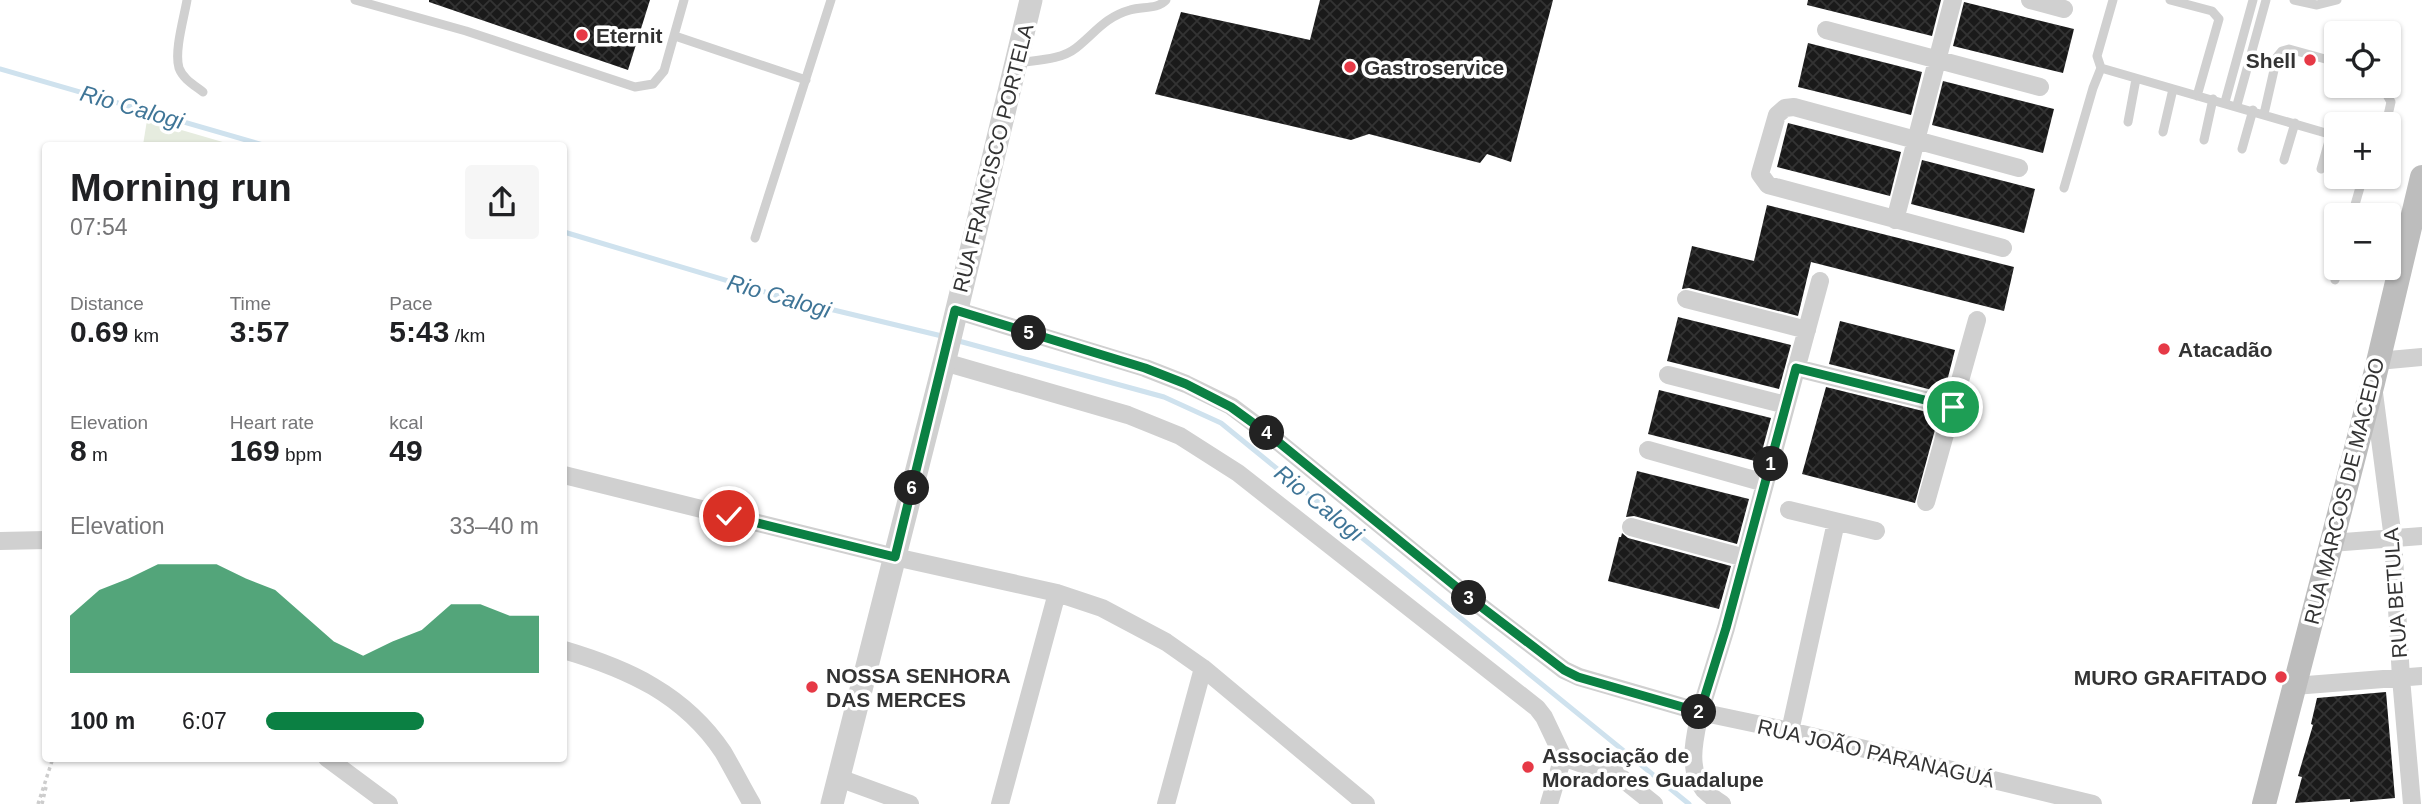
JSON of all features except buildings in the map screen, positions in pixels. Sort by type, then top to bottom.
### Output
[{"type":"main road","name":"RUA MARCOS DE MACEDO","points":[[2264,804],[2422,177]]},
{"type":"street","name":"RUA FRANCISCO PORTELA","points":[[832,804],[945,359],[1031,0]]},
{"type":"street","points":[[1895,220],[1953,0]]},
{"type":"street","points":[[2030,0],[2064,9]]},
{"type":"street","points":[[1826,30],[2040,87]]},
{"type":"street","points":[[2003,248],[1768,185],[1760,174],[1777,115],[1785,108],[1794,107],[2019,168]]},
{"type":"street","points":[[1722,804],[1704,789],[1694,771],[1693,747],[1700,712],[1820,281]]},
{"type":"street","points":[[1686,299],[1807,330]]},
{"type":"street","name":"RUA JOÃO PARANAGUÁ","points":[[955,314],[1145,368],[1186,384],[1231,407],[1271,436],[1471,599],[1564,670],[1578,677],[1700,712],[2093,804]]},
{"type":"street","points":[[1926,502],[1977,320]]},
{"type":"street","points":[[2375,372],[2422,357]]},
{"type":"street","points":[[945,359],[1128,415],[1180,436],[1238,473],[1537,708],[1563,757],[1549,804]]},
{"type":"street","points":[[1796,368],[1953,407]]},
{"type":"street","name":"RUA BETULA","points":[[2375,372],[2393,539],[2412,804]]},
{"type":"street","points":[[1668,375],[1786,405]]},
{"type":"street","points":[[1648,450],[1765,483]]},
{"type":"street","points":[[567,476],[895,557],[1057,593],[1102,608],[1138,626],[1203,668],[1366,804]]},
{"type":"street","points":[[1789,510],[1876,531]]},
{"type":"street","points":[[1790,731],[1836,522]]},
{"type":"street","points":[[1631,527],[1745,558]]},
{"type":"street","points":[[2331,543],[2422,536]]},
{"type":"street","points":[[0,541],[42,540]]},
{"type":"street","points":[[1000,804],[1057,593]]},
{"type":"street","points":[[567,651],[619,668],[642,679],[678,703],[699,723],[722,752],[752,804]]},
{"type":"street","points":[[1166,804],[1203,668]]},
{"type":"street","points":[[2294,686],[2422,676]]},
{"type":"street","points":[[1563,757],[1614,772],[1654,804]]},
{"type":"street","points":[[332,762],[388,804]]},
{"type":"street","points":[[839,778],[910,804]]},
{"type":"lane","points":[[187,0],[178,52],[179,67],[190,82],[203,92]]},
{"type":"lane","points":[[355,0],[466,31],[635,87],[646,86],[658,79],[664,71],[684,0]]},
{"type":"lane","points":[[755,238],[831,0]]},
{"type":"lane","points":[[1016,63],[1053,58],[1075,50],[1105,21],[1130,10],[1161,5],[1166,0]]},
{"type":"lane","points":[[2064,188],[2092,88],[2101,68],[2096,56],[2113,0]]},
{"type":"lane","points":[[2170,0],[2212,11],[2219,19],[2197,96]]},
{"type":"lane","points":[[2225,102],[2253,0]]},
{"type":"lane","points":[[2237,106],[2266,0]]},
{"type":"lane","points":[[2294,0],[2317,5],[2337,0]]},
{"type":"lane","points":[[674,36],[806,80]]},
{"type":"lane","points":[[2264,114],[2277,57],[2282,51],[2289,49],[2324,59]]},
{"type":"lane","points":[[2101,68],[2324,132]]},
{"type":"lane","points":[[2128,122],[2136,79]]},
{"type":"lane","points":[[2162,132],[2172,89]]},
{"type":"lane","points":[[2204,139],[2213,99]]},
{"type":"lane","points":[[2242,149],[2253,110]]},
{"type":"lane","points":[[2284,160],[2295,123]]},
{"type":"lane","points":[[2320,169],[2324,159]]},
{"type":"path","points":[[40,804],[52,762]]},
{"type":"shaded area","points":[[147,120],[223,142],[143,142]]},
{"type":"waterway","name":"Rio Calogi","points":[[0,69],[253,142]]},
{"type":"waterway","name":"Rio Calogi","points":[[567,233],[792,300],[946,337]]},
{"type":"waterway","name":"Rio Calogi","points":[[955,340],[1164,397],[1221,423],[1689,804]]},
{"type":"place","name":"Eternit","points":[[582,35]]},
{"type":"place","name":"Shell","points":[[2310,60]]},
{"type":"place","name":"Gastroservice","points":[[1350,67]]},
{"type":"place","name":"Atacadão","points":[[2164,349]]},
{"type":"place","name":"MURO GRAFITADO","points":[[2281,677]]},
{"type":"place","name":"NOSSA SENHORA DAS MERCES","points":[[812,687]]},
{"type":"place","name":"Associação de Moradores Guadalupe","points":[[1528,767]]},
{"type":"route","points":[[729,516],[895,557],[955,310],[1145,368],[1186,384],[1231,407],[1564,670],[1578,677],[1700,712],[1726,628],[1796,368],[1953,407]]}]
